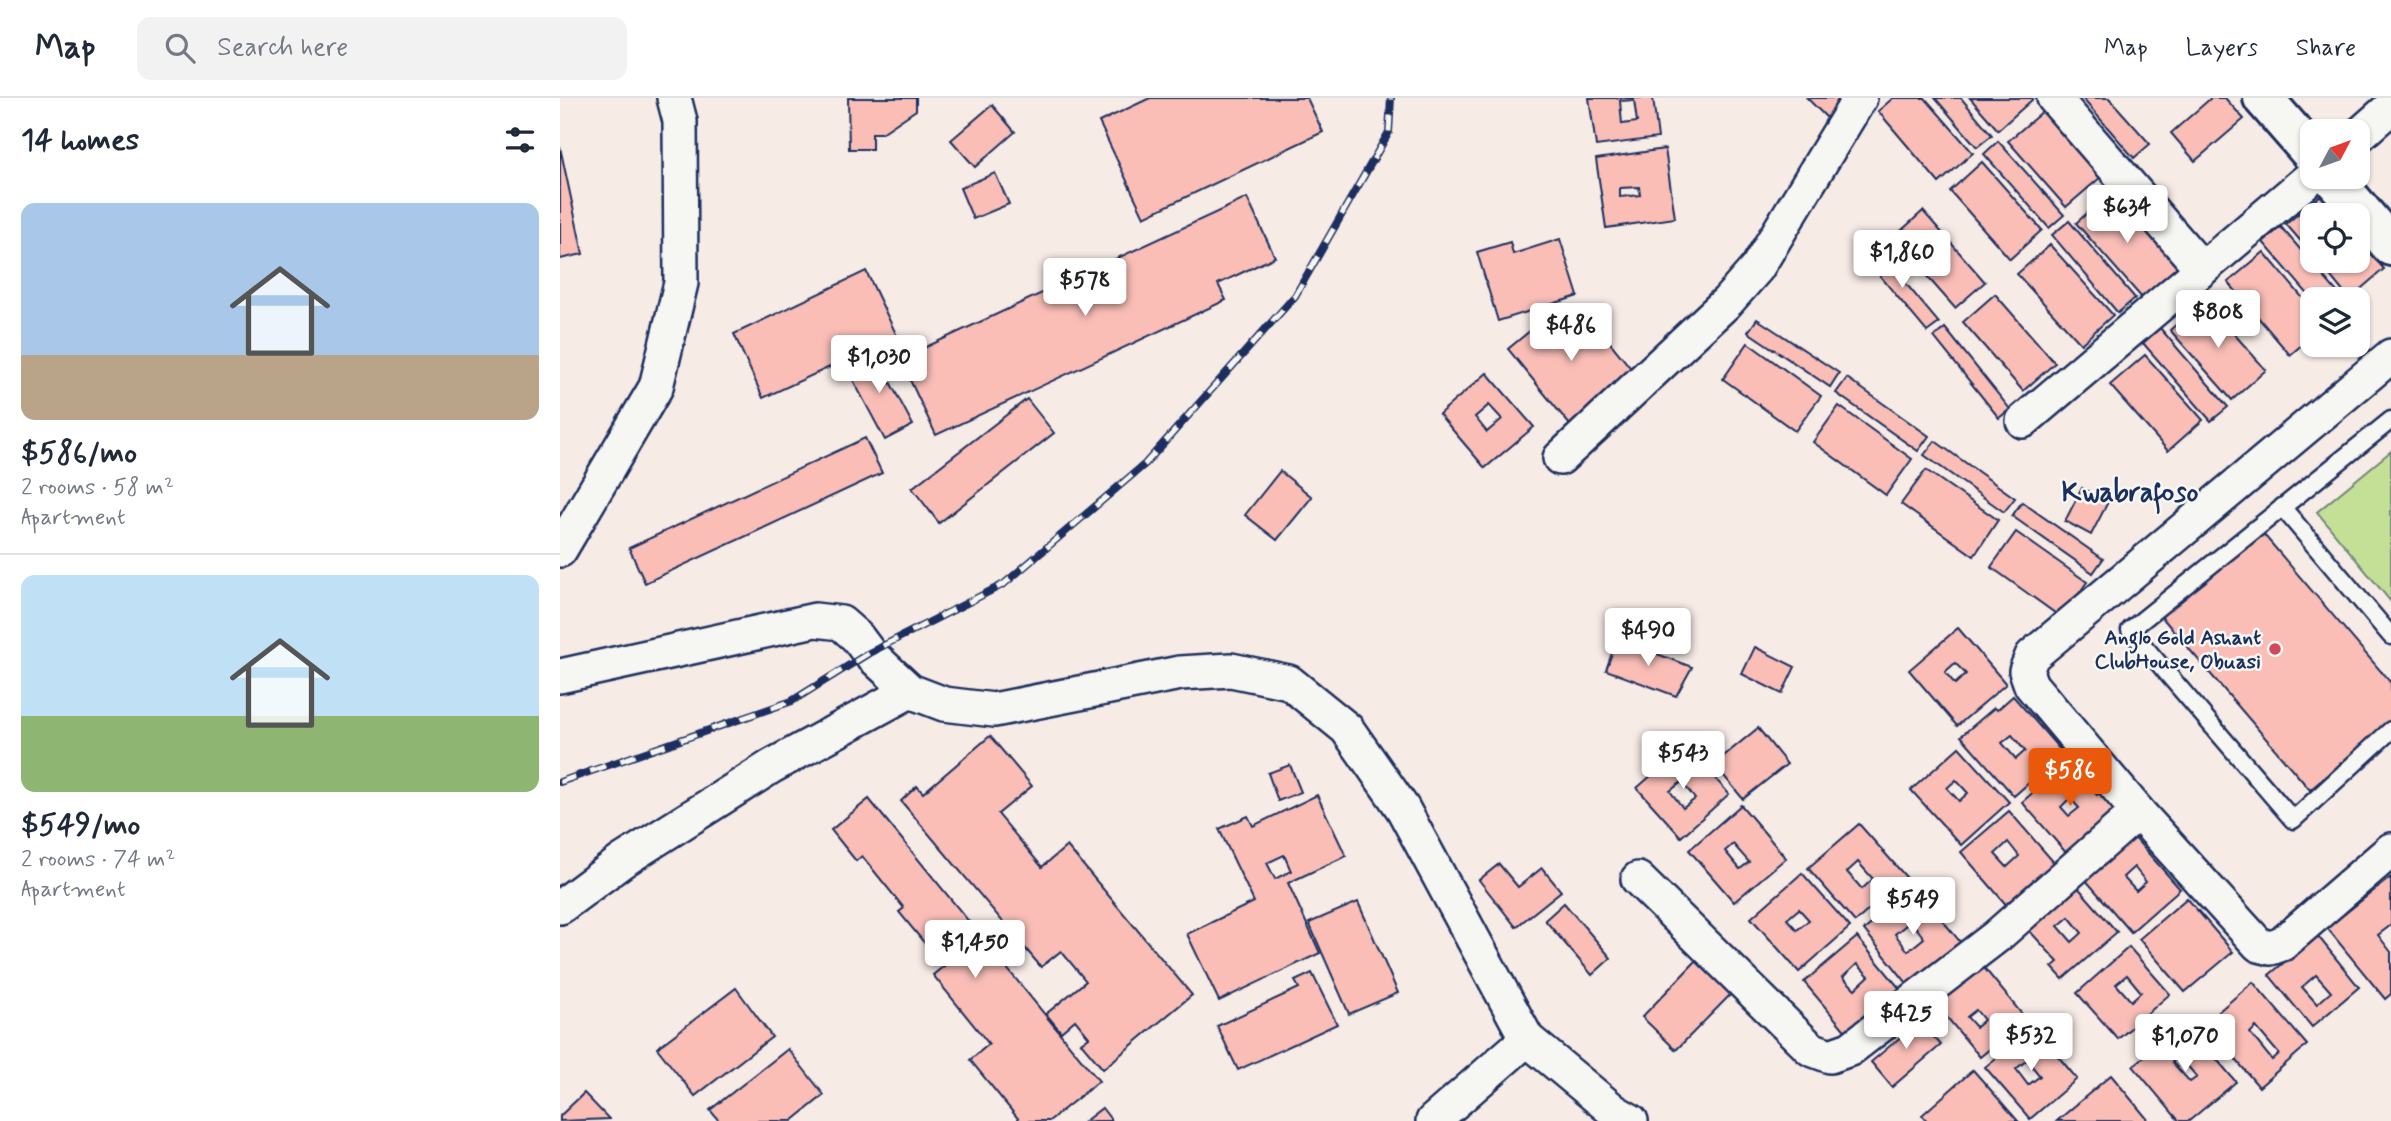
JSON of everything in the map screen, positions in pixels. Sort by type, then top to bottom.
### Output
[{"type":"main road","points":[[2263,98],[2300,140]]},
{"type":"main road","points":[[2342,189],[2391,246]]},
{"type":"street","points":[[560,550],[656,387],[681,283],[680,121],[674,98]]},
{"type":"street","points":[[1560,458],[1727,302],[1757,268],[1860,98]]},
{"type":"street","points":[[2054,98],[2202,269]]},
{"type":"street","points":[[2370,126],[2391,107]]},
{"type":"street","points":[[2023,421],[2300,186]]},
{"type":"street","points":[[2391,356],[2032,656],[2026,671],[2031,685],[2138,812],[2259,945],[2271,948],[2282,944],[2391,850]]},
{"type":"street","points":[[560,676],[815,620],[841,623],[910,691],[944,705],[994,710],[1180,673],[1231,670],[1289,682],[1348,729],[1403,809],[1527,1039],[1615,1112],[1630,1121]]},
{"type":"street","points":[[560,907],[622,861],[772,766],[910,691]]},
{"type":"street","points":[[1638,879],[1811,1049],[1830,1056],[1850,1049],[1997,936],[2138,812]]},
{"type":"street","points":[[1433,1121],[1527,1039]]},
{"type":"lane","points":[[2391,420],[2130,630],[2293,820],[2391,730]]},
{"type":"lane","points":[[2282,507],[2391,636]]},
{"type":"green space","points":[[2391,451],[2391,602],[2317,512]]},
{"type":"building","points":[[848,98],[916,98],[916,110],[882,133],[872,133],[872,149],[849,149]]},
{"type":"building","points":[[1150,98],[1307,98],[1323,132],[1144,217],[1099,122]]},
{"type":"building","points":[[1589,98],[1653,98],[1658,138],[1596,146]],"holes":[[[1634,100],[1637,122],[1622,124],[1620,101]]]},
{"type":"building","points":[[1807,98],[1852,98],[1829,120]]},
{"type":"building","points":[[1893,98],[1925,98],[1973,153],[1939,183],[1878,111]]},
{"type":"building","points":[[1935,98],[1961,98],[1992,135],[1977,147]]},
{"type":"building","points":[[1970,98],[2032,98],[2033,99],[1998,130]]},
{"type":"building","points":[[2082,98],[2109,98],[2150,144],[2134,158]]},
{"type":"building","points":[[2211,98],[2225,98],[2244,119],[2195,161],[2171,133]]},
{"type":"building","points":[[992,105],[1015,132],[975,167],[951,140]]},
{"type":"building","points":[[2043,111],[2101,177],[2066,207],[2008,141]]},
{"type":"building","points":[[1998,141],[2064,215],[2049,228],[1984,154]]},
{"type":"building","points":[[560,147],[583,254],[560,259]]},
{"type":"building","points":[[1665,149],[1675,218],[1606,228],[1596,159]],"holes":[[[1639,187],[1640,195],[1620,197],[1620,188]]]},
{"type":"building","points":[[1982,162],[2042,230],[2010,259],[1950,191]]},
{"type":"building","points":[[995,173],[1009,204],[973,219],[960,188]]},
{"type":"building","points":[[2112,191],[2179,267],[2143,299],[2076,223]]},
{"type":"building","points":[[2321,195],[2328,203],[2311,203]]},
{"type":"building","points":[[1247,198],[1275,257],[1218,284],[1226,300],[936,435],[900,359]]},
{"type":"building","points":[[1923,211],[1985,282],[1955,308],[1893,238]]},
{"type":"building","points":[[2300,212],[2300,240],[2286,224]]},
{"type":"building","points":[[2069,221],[2135,298],[2118,313],[2052,235]]},
{"type":"building","points":[[2281,227],[2300,249],[2300,273],[2321,273],[2333,287],[2302,287],[2263,242]]},
{"type":"building","points":[[1560,239],[1578,296],[1498,321],[1477,252],[1510,242],[1513,254]]},
{"type":"building","points":[[2050,245],[2113,315],[2081,344],[2017,274]]},
{"type":"building","points":[[1876,248],[1939,323],[1927,332],[1865,258]]},
{"type":"building","points":[[2264,252],[2300,295],[2300,346],[2290,355],[2228,282]]},
{"type":"building","points":[[2370,252],[2384,269],[2363,287],[2339,287],[2328,273],[2370,273]]},
{"type":"building","points":[[866,271],[897,336],[763,398],[734,334]]},
{"type":"building","points":[[1995,294],[2055,363],[2023,391],[1963,322]]},
{"type":"building","points":[[2204,300],[2266,370],[2232,400],[2170,330]]},
{"type":"building","points":[[1560,306],[1575,324],[1587,314],[1634,372],[1570,425],[1508,349]]},
{"type":"building","points":[[1757,319],[1839,373],[1830,387],[1748,332]]},
{"type":"building","points":[[1945,328],[2010,409],[1999,418],[1934,337]]},
{"type":"building","points":[[2160,328],[2228,407],[2211,421],[2143,343]]},
{"type":"building","points":[[1748,343],[1821,396],[1795,431],[1723,379]]},
{"type":"building","points":[[873,350],[913,425],[885,440],[845,365]]},
{"type":"building","points":[[2145,355],[2203,420],[2168,451],[2110,385]]},
{"type":"building","points":[[1487,373],[1534,427],[1485,468],[1439,414]],"holes":[[[1489,405],[1502,419],[1487,432],[1475,417]]]},
{"type":"building","points":[[1847,378],[1929,436],[1918,451],[1836,393]]},
{"type":"building","points":[[1027,399],[1054,433],[939,523],[912,488]]},
{"type":"building","points":[[1839,406],[1912,459],[1886,495],[1813,442]]},
{"type":"building","points":[[865,438],[882,473],[645,583],[629,548]]},
{"type":"building","points":[[1935,441],[2015,498],[2004,512],[1924,455]]},
{"type":"building","points":[[1926,470],[1998,520],[1974,556],[1901,504]]},
{"type":"building","points":[[1280,471],[1312,497],[1277,540],[1245,515]]},
{"type":"building","points":[[2082,488],[2108,502],[2091,535],[2065,521]]},
{"type":"building","points":[[2022,502],[2103,559],[2093,573],[2012,516]]},
{"type":"building","name":"Anglo Gold Ashant ClubHouse, Obuasi","points":[[2259,529],[2391,683],[2391,721],[2310,790],[2160,615]]},
{"type":"building","points":[[2016,532],[2087,582],[2062,618],[1991,567]]},
{"type":"building","points":[[1958,628],[2006,684],[1957,726],[1909,670]],"holes":[[[1955,663],[1966,674],[1955,684],[1945,672]]]},
{"type":"building","points":[[1617,639],[1692,667],[1676,696],[1606,670]]},
{"type":"building","points":[[1755,647],[1795,667],[1782,694],[1742,674]]},
{"type":"building","points":[[2013,696],[2063,753],[2014,796],[1961,736],[1994,708],[1997,710]],"holes":[[[2012,735],[2025,751],[2016,759],[2002,743]]]},
{"type":"building","points":[[1758,728],[1787,764],[1743,799],[1714,764]]},
{"type":"building","points":[[990,736],[1032,786],[998,814],[1042,867],[1067,846],[1192,995],[1103,1069],[1081,1043],[1089,1037],[1075,1020],[1061,1032],[1046,1014],[1086,981],[1061,951],[1041,967],[901,801],[917,786],[923,793]]},
{"type":"building","points":[[1686,745],[1729,794],[1681,837],[1637,788]],"holes":[[[1682,782],[1695,799],[1683,808],[1670,791]]]},
{"type":"building","points":[[1959,747],[2009,802],[1961,845],[1911,790]],"holes":[[[1956,780],[1968,793],[1959,801],[1947,788]]]},
{"type":"building","points":[[2068,762],[2097,795],[2104,789],[2121,807],[2068,855],[2022,802]],"holes":[[[2070,798],[2079,808],[2069,816],[2061,807]]]},
{"type":"building","points":[[1290,765],[1301,792],[1278,801],[1268,773]]},
{"type":"building","points":[[1317,795],[1346,856],[1288,883],[1320,953],[1219,1001],[1187,934],[1254,902],[1219,829],[1248,816],[1253,826]],"holes":[[[1284,855],[1291,871],[1275,879],[1267,863]]]},
{"type":"building","points":[[869,799],[1099,1081],[1049,1121],[1020,1121],[970,1060],[989,1044],[933,975],[956,956],[953,952],[940,962],[899,912],[904,908],[862,856],[856,861],[831,830]]},
{"type":"building","points":[[1741,805],[1786,858],[1734,902],[1689,850]],"holes":[[[1733,844],[1749,862],[1740,869],[1725,851]]]},
{"type":"building","points":[[2009,811],[2057,866],[2009,908],[1961,852]],"holes":[[[2008,842],[2019,856],[2007,867],[1995,854]]]},
{"type":"building","points":[[1859,824],[1906,877],[1855,922],[1808,868]],"holes":[[[1858,862],[1873,879],[1862,889],[1847,872]]]},
{"type":"building","points":[[2133,836],[2180,889],[2131,932],[2084,878]],"holes":[[[2134,867],[2146,882],[2136,891],[2123,877]]]},
{"type":"building","points":[[1499,864],[1518,887],[1542,868],[1561,891],[1516,927],[1479,880]]},
{"type":"building","points":[[1802,873],[1850,927],[1799,972],[1751,918]],"holes":[[[1799,909],[1809,920],[1797,930],[1787,919]]]},
{"type":"building","points":[[2391,877],[2391,925],[2378,935],[2391,952],[2391,994],[2385,999],[2327,928]]},
{"type":"building","points":[[2075,884],[2117,932],[2063,979],[2052,967],[2058,962],[2026,927]],"holes":[[[2069,917],[2082,933],[2072,942],[2058,926]]]},
{"type":"building","points":[[1916,888],[1962,944],[1910,987],[1864,930]],"holes":[[[1911,921],[1924,938],[1908,951],[1895,934]]]},
{"type":"building","points":[[2187,898],[2233,952],[2185,992],[2139,939]]},
{"type":"building","points":[[1358,902],[1398,993],[1349,1014],[1309,923]]},
{"type":"building","points":[[1564,903],[1611,958],[1592,975],[1545,920]]},
{"type":"building","points":[[2317,935],[2359,987],[2312,1027],[2269,975]],"holes":[[[2316,975],[2331,992],[2317,1004],[2302,987]]]},
{"type":"building","points":[[1857,937],[1900,989],[1848,1034],[1804,982]],"holes":[[[1857,964],[1869,976],[1855,989],[1843,977]]]},
{"type":"building","points":[[2129,947],[2170,994],[2118,1039],[2077,993]],"holes":[[[2127,975],[2141,992],[2131,1001],[2116,984]]]},
{"type":"building","points":[[1696,961],[1731,994],[1676,1050],[1642,1017]]},
{"type":"building","points":[[1981,964],[2026,1019],[1980,1057],[1935,1003]],"holes":[[[1976,1010],[1984,1020],[1976,1027],[1967,1017]]]},
{"type":"building","points":[[1312,973],[1337,1024],[1238,1070],[1217,1026],[1299,988],[1295,981]]},
{"type":"building","points":[[2253,982],[2307,1045],[2259,1087],[2205,1023]],"holes":[[[2256,1027],[2279,1054],[2272,1060],[2250,1033]]]},
{"type":"building","points":[[736,988],[772,1037],[695,1096],[657,1048]]},
{"type":"building","points":[[1914,1014],[1941,1045],[1892,1087],[1871,1062],[1903,1035],[1898,1029]]},
{"type":"building","points":[[2186,1023],[2236,1082],[2189,1121],[2179,1121],[2133,1066]],"holes":[[[2179,1056],[2197,1077],[2190,1082],[2172,1062]]]},
{"type":"building","points":[[2034,1027],[2077,1079],[2030,1119],[1985,1067]],"holes":[[[2027,1060],[2040,1076],[2028,1085],[2016,1069]]]},
{"type":"building","points":[[788,1049],[824,1095],[792,1121],[719,1121],[710,1110]]},
{"type":"building","points":[[1973,1070],[2018,1121],[1927,1121],[1922,1115]]},
{"type":"building","points":[[2111,1075],[2149,1121],[2057,1121]]},
{"type":"building","points":[[584,1093],[609,1119],[560,1121],[560,1116]]},
{"type":"building","points":[[1102,1108],[1112,1121],[1085,1121]]},
{"type":"railway","points":[[560,782],[792,701],[869,653],[1004,584],[1145,464],[1295,296],[1389,132],[1391,98]]},
{"type":"place","name":"Anglo Gold Ashant ClubHouse, Obuasi","points":[[2275,649]]},
{"type":"district","name":"Kwabrafoso","points":[[2130,491]]}]
